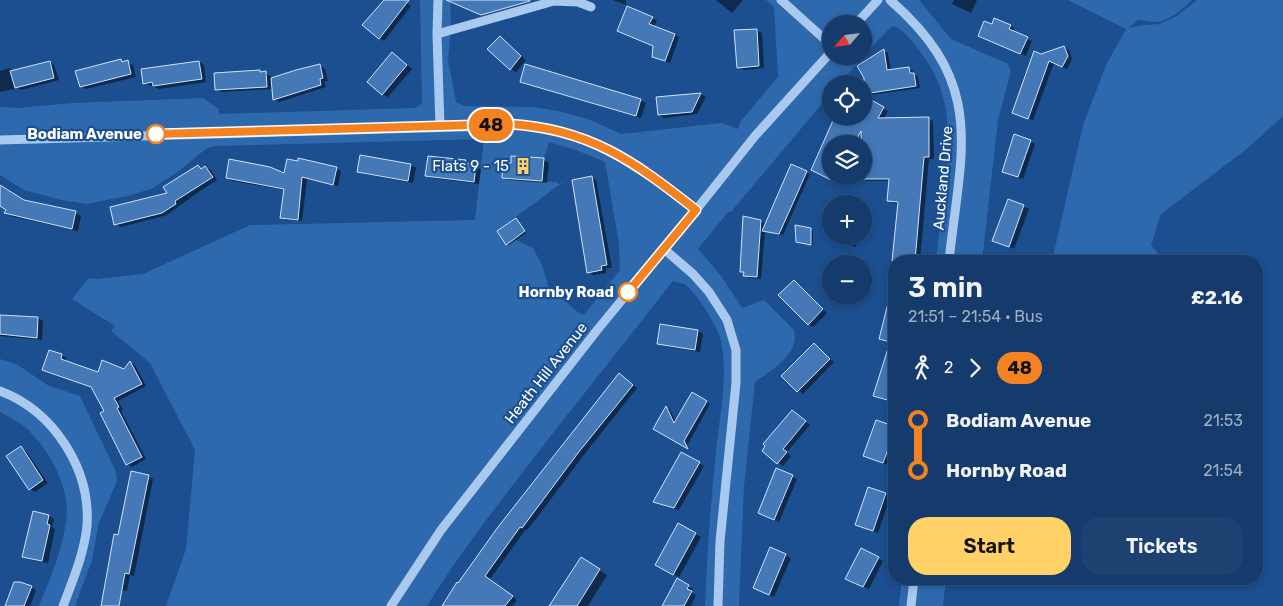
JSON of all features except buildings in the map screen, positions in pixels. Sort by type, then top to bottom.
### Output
[{"type":"street","points":[[438,0],[437,34],[440,127]]},
{"type":"street","points":[[782,0],[822,38]]},
{"type":"street","points":[[864,15],[878,0]]},
{"type":"street","name":"Auckland Drive","points":[[890,0],[913,21],[934,47],[949,74],[959,106],[962,152],[950,255]]},
{"type":"street","points":[[437,34],[554,1],[578,2],[591,7]]},
{"type":"street","name":"Heath Hill Avenue","points":[[391,606],[441,530],[598,329],[755,136],[822,62]]},
{"type":"street","points":[[0,140],[524,125],[558,130],[606,148],[656,179],[696,210]]},
{"type":"street","points":[[664,249],[693,274],[709,292],[727,320],[736,350],[736,382],[720,541],[718,606]]},
{"type":"street","points":[[0,391],[22,402],[47,422],[64,442],[81,478],[87,509],[84,542],[81,557],[63,606]]},
{"type":"street","points":[[911,606],[913,585]]},
{"type":"shaded area","points":[[420,0],[450,0],[451,27],[448,60],[456,102],[465,106],[532,107],[558,111],[588,119],[621,134],[722,123],[738,129],[740,122],[778,77],[774,7],[766,0],[919,0],[951,39],[1008,64],[1011,71],[998,120],[983,255],[937,255],[948,151],[947,116],[944,100],[939,83],[930,67],[919,50],[901,30],[894,26],[890,28],[872,47],[872,15],[822,15],[822,65],[856,65],[847,75],[822,75],[822,104],[698,249],[722,277],[742,308],[764,300],[794,330],[795,339],[789,354],[776,367],[755,382],[744,486],[739,606],[705,606],[716,447],[724,371],[721,341],[700,301],[684,284],[673,281],[497,505],[427,606],[166,606],[186,549],[195,450],[150,363],[111,331],[115,326],[72,299],[89,278],[97,279],[143,274],[250,225],[475,220],[484,139],[216,146],[208,148],[179,171],[151,189],[87,204],[61,200],[24,190],[0,175],[0,107],[18,108],[73,103],[203,98],[219,109],[219,114],[415,108],[422,102]],"holes":[[[549,142],[576,150],[605,162],[619,244],[620,270],[584,315],[549,288],[542,265],[533,248],[514,239],[506,245],[497,231],[567,179],[559,184],[556,182],[502,178],[503,162],[511,163],[511,156],[544,158]]]},
{"type":"shaded area","points":[[1068,0],[1192,0],[1180,11],[1165,20],[1155,22],[1138,20],[1128,28],[1159,24],[1177,16],[1197,0],[1283,0],[1283,116],[1248,148],[1161,214],[1151,245],[1159,255],[1053,255],[1083,125],[1106,65],[1126,29]]},
{"type":"shaded area","points":[[0,359],[18,365],[49,386],[80,396],[116,472],[117,481],[99,523],[92,560],[75,606],[39,606],[62,543],[67,508],[62,483],[51,458],[35,437],[23,426],[0,412]]},
{"type":"shaded area","points":[[901,585],[945,585],[943,606],[899,606]]},
{"type":"bus line","name":"48","points":[[156,134],[508,124],[558,130],[577,136],[606,148],[634,164],[696,210],[628,292]]},
{"type":"place","name":"Bodiam Avenue","points":[[156,134]]},
{"type":"place","name":"Flats 9 - 15","points":[[523,166]]},
{"type":"place","name":"Hornby Road","points":[[628,292]]}]
